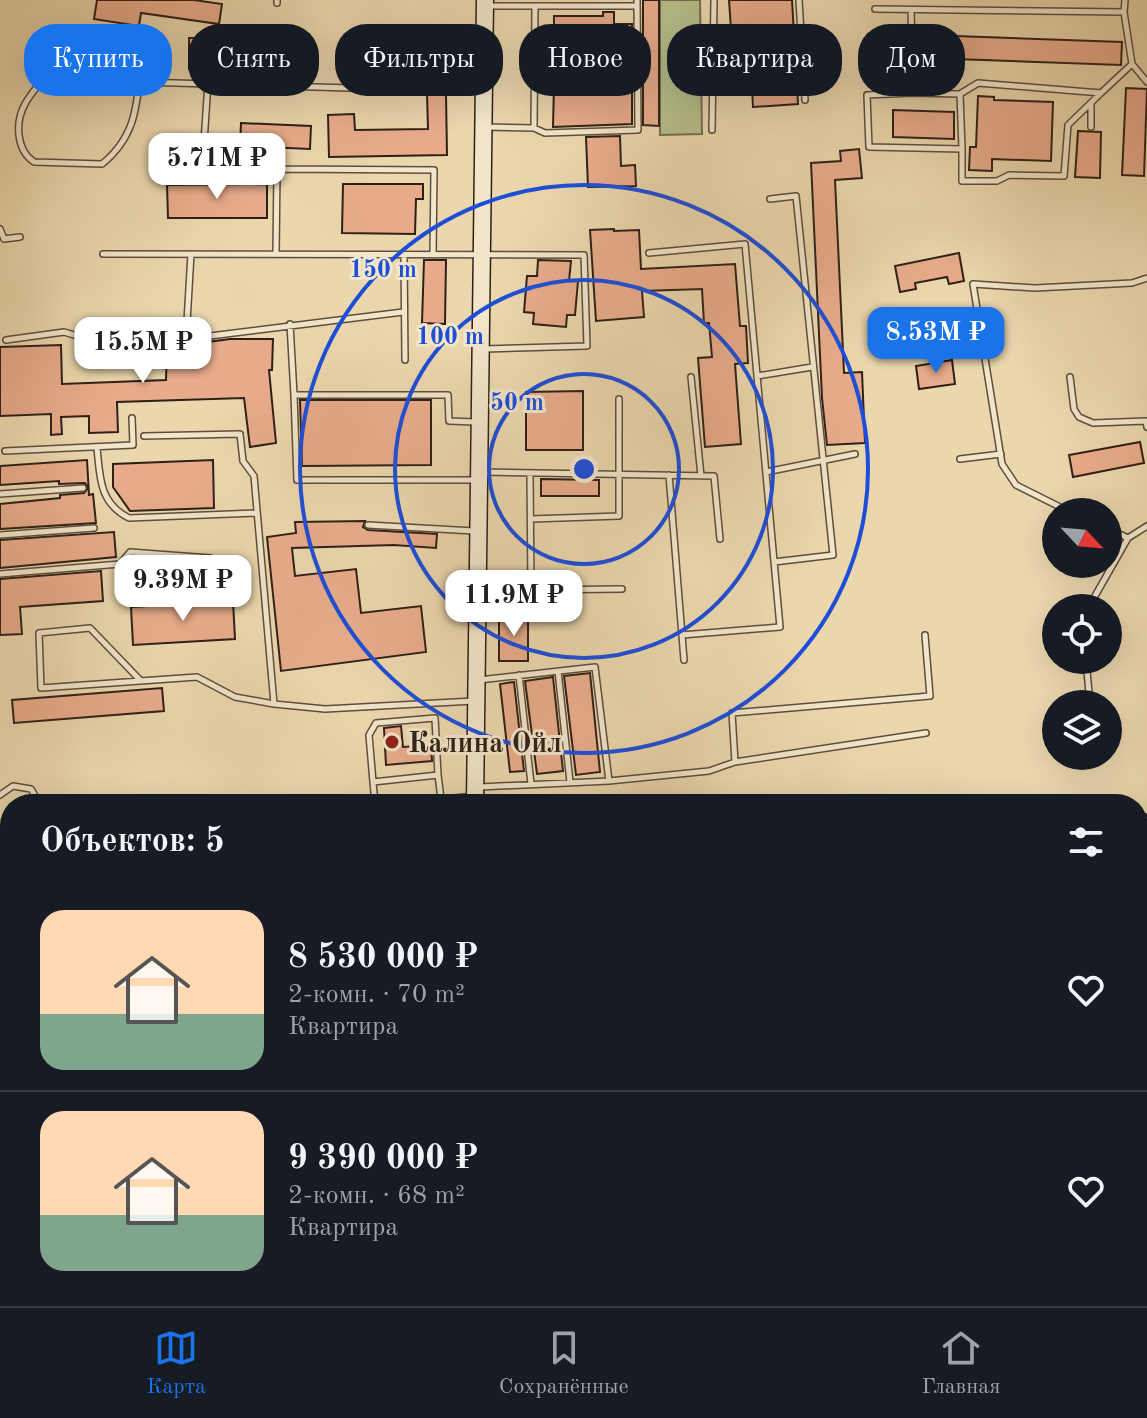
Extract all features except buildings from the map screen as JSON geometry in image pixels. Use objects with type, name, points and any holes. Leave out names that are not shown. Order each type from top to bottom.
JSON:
[{"type":"main road","points":[[485,3],[485,24]]},
{"type":"main road","points":[[475,794],[485,96]]},
{"type":"lane","points":[[712,130],[714,0]]},
{"type":"lane","points":[[799,0],[805,100]]},
{"type":"lane","points":[[1125,0],[1132,64],[1147,82]]},
{"type":"lane","points":[[484,127],[534,128],[545,133],[638,130],[637,3],[535,6],[485,3]]},
{"type":"lane","points":[[534,128],[535,6]]},
{"type":"lane","points":[[875,9],[1124,12]]},
{"type":"lane","points":[[911,10],[911,24]]},
{"type":"lane","points":[[70,49],[142,55],[139,82],[132,126],[127,137],[102,164],[34,162],[25,155],[19,138],[24,106],[70,49]]},
{"type":"lane","points":[[960,96],[962,181],[997,181],[1009,175],[1064,176],[1068,125],[1132,64]]},
{"type":"lane","points":[[965,91],[978,83],[1101,93]]},
{"type":"lane","points":[[204,142],[207,96]]},
{"type":"lane","points":[[867,96],[869,147],[962,149]]},
{"type":"lane","points":[[1091,103],[1091,127]]},
{"type":"lane","points":[[221,166],[434,170],[433,255]]},
{"type":"lane","points":[[276,254],[277,169]]},
{"type":"lane","points":[[770,199],[796,196],[833,555],[774,562]]},
{"type":"lane","points":[[0,229],[4,239],[20,237]]},
{"type":"lane","points":[[649,253],[745,244],[780,627],[682,635]]},
{"type":"lane","points":[[103,254],[584,255],[587,346],[481,349]]},
{"type":"lane","points":[[186,339],[191,254]]},
{"type":"lane","points":[[404,255],[405,360]]},
{"type":"lane","points":[[1042,498],[1016,485],[1008,477],[1001,454],[973,284],[1035,288],[1132,283],[1147,278]]},
{"type":"lane","points":[[6,340],[64,332],[101,343],[186,339],[403,312]]},
{"type":"lane","points":[[290,324],[297,480],[530,473],[714,476],[720,539]]},
{"type":"lane","points":[[757,376],[812,367]]},
{"type":"lane","points":[[691,377],[701,476]]},
{"type":"lane","points":[[1070,377],[1074,409],[1079,417],[1093,423],[1146,421],[1147,427]]},
{"type":"lane","points":[[294,395],[448,395],[449,421],[480,422]]},
{"type":"lane","points":[[531,519],[619,516],[619,399]]},
{"type":"lane","points":[[5,451],[133,445],[132,418]]},
{"type":"lane","points":[[144,436],[240,434],[243,461],[254,476],[274,704]]},
{"type":"lane","points":[[97,448],[103,492],[115,510],[129,518],[257,513]]},
{"type":"lane","points":[[766,472],[855,454]]},
{"type":"lane","points":[[960,459],[1001,454]]},
{"type":"lane","points":[[530,473],[531,590],[622,589]]},
{"type":"lane","points":[[669,475],[684,660]]},
{"type":"lane","points":[[0,494],[83,488]]},
{"type":"lane","points":[[368,525],[479,531]]},
{"type":"lane","points":[[1096,594],[1128,538],[1147,526]]},
{"type":"lane","points":[[0,535],[94,528]]},
{"type":"lane","points":[[1122,535],[1128,538]]},
{"type":"lane","points":[[0,574],[120,564],[130,552],[210,558]]},
{"type":"lane","points":[[140,680],[90,628],[39,633],[41,688],[197,677],[235,697],[325,709],[476,700]]},
{"type":"lane","points":[[735,762],[732,713],[930,696],[925,635]]},
{"type":"lane","points":[[477,680],[595,667],[609,781]]},
{"type":"lane","points":[[558,671],[570,782]]},
{"type":"lane","points":[[519,675],[531,784]]},
{"type":"lane","points":[[374,794],[369,735],[376,723],[435,718],[440,794]]},
{"type":"lane","points":[[484,794],[531,784],[609,781],[709,771],[735,762],[926,733]]},
{"type":"lane","points":[[373,782],[438,775]]},
{"type":"lane","points":[[1,794],[13,786],[31,789],[34,794]]},
{"type":"green space","points":[[660,0],[700,0],[700,24],[667,24],[667,96],[701,96],[702,134],[660,135]]},
{"type":"place","name":"Калина Ойл","points":[[392,742]]}]
